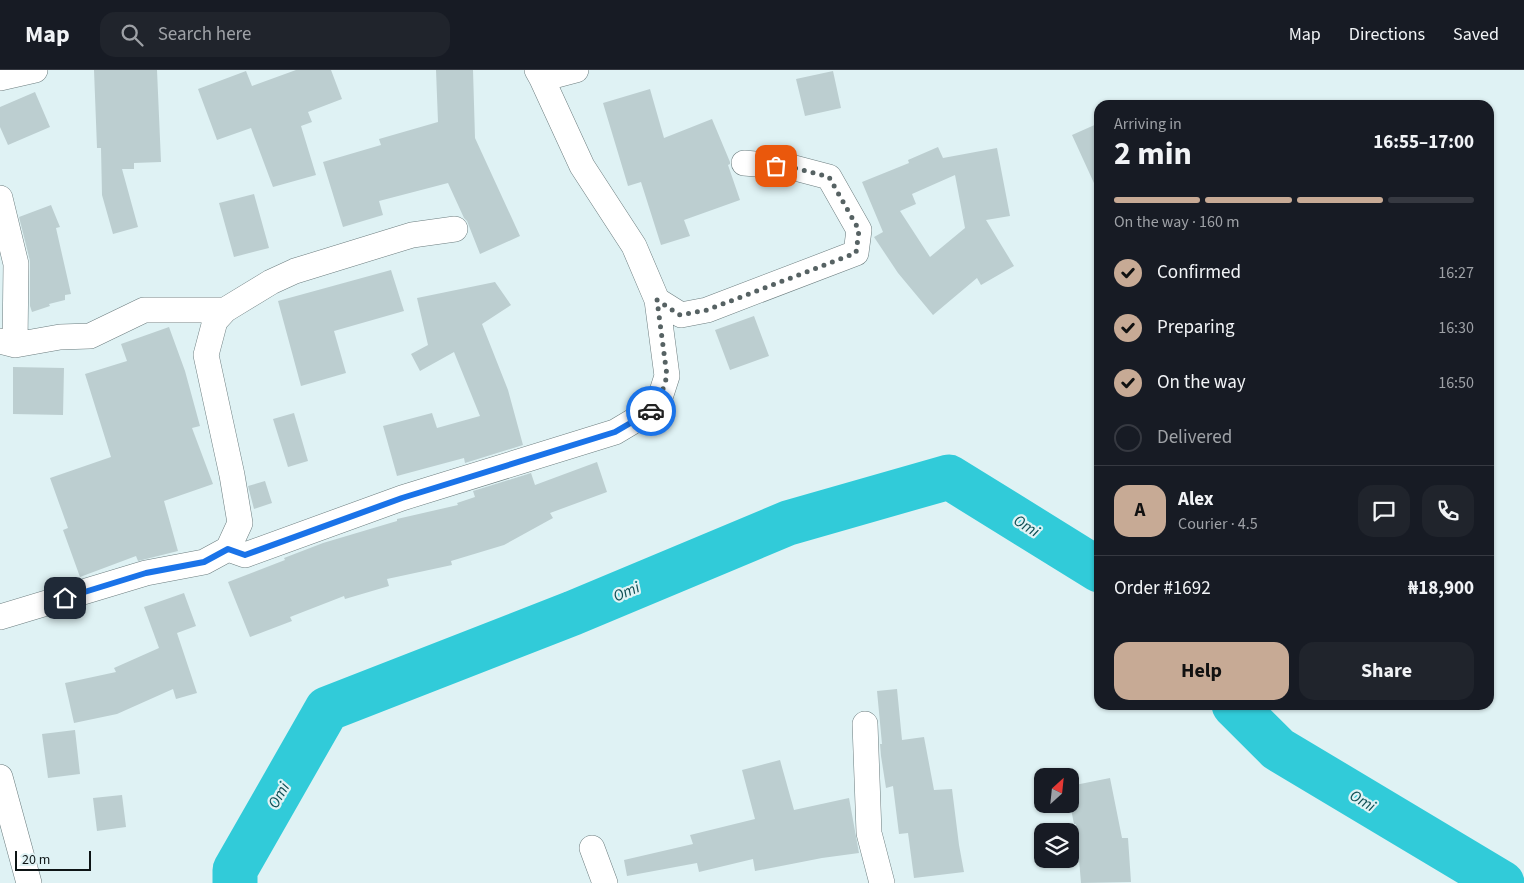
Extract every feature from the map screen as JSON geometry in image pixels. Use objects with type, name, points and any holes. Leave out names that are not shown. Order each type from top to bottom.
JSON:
[{"type":"street","points":[[0,78],[35,70]]},
{"type":"street","points":[[0,617],[146,573],[204,562],[615,432],[657,408],[667,376],[657,300],[634,246],[582,166],[540,75],[576,70]]},
{"type":"street","points":[[657,300],[680,315],[707,310],[856,253],[859,230],[829,177],[791,167],[744,163]]},
{"type":"street","points":[[0,198],[16,264],[8,343],[60,337],[90,336],[144,310],[225,310]]},
{"type":"street","points":[[236,552],[240,522],[232,475],[206,355],[215,321],[225,310],[272,282],[295,271],[412,235],[455,229]]},
{"type":"street","points":[[865,724],[869,832],[882,883]]},
{"type":"street","points":[[0,777],[29,883]]},
{"type":"street","points":[[592,848],[605,883]]},
{"type":"building","points":[[94,70],[157,70],[161,162],[134,163],[134,169],[122,169],[138,227],[113,234],[102,195],[101,148],[97,148]]},
{"type":"building","points":[[296,70],[331,70],[342,99],[308,112],[312,122],[301,126],[316,175],[273,187],[251,128],[217,140],[198,89],[246,71],[252,86]]},
{"type":"building","points":[[436,70],[473,70],[475,138],[520,236],[480,254],[467,221],[448,183],[379,201],[383,215],[343,227],[323,162],[381,145],[379,139],[438,122]]},
{"type":"building","points":[[833,71],[841,108],[805,116],[796,79]]},
{"type":"building","points":[[650,89],[664,138],[712,119],[730,162],[728,165],[740,200],[684,220],[690,236],[661,245],[641,182],[628,186],[603,103]]},
{"type":"building","points":[[35,92],[50,127],[8,145],[0,127],[0,107]]},
{"type":"building","points":[[1094,125],[1094,183],[1072,135]]},
{"type":"building","points":[[938,147],[943,158],[997,148],[1010,216],[986,220],[1014,266],[981,285],[977,278],[933,315],[898,273],[874,237],[883,232],[862,182],[909,163],[908,160]],"holes":[[[955,175],[965,228],[930,257],[900,211],[916,204],[912,194]]]},
{"type":"building","points":[[254,194],[269,248],[234,257],[219,203]]},
{"type":"building","points":[[51,205],[60,227],[56,228],[71,294],[65,295],[65,300],[49,304],[50,306],[32,312],[30,306],[30,261],[19,217]]},
{"type":"building","points":[[391,270],[404,311],[334,331],[346,373],[301,386],[278,301]]},
{"type":"building","points":[[495,282],[511,305],[482,324],[508,390],[523,445],[465,463],[464,458],[397,476],[383,426],[432,413],[437,428],[480,416],[454,352],[420,371],[411,354],[428,345],[417,298]]},
{"type":"building","points":[[754,316],[769,356],[730,370],[715,330]]},
{"type":"building","points":[[169,327],[185,371],[200,426],[192,428],[213,484],[164,501],[178,551],[138,561],[136,556],[80,577],[63,530],[68,528],[50,478],[111,457],[85,374],[127,361],[121,344]]},
{"type":"building","points":[[13,367],[64,368],[63,415],[13,414]]},
{"type":"building","points":[[294,413],[308,461],[288,467],[273,419]]},
{"type":"building","points":[[597,462],[607,492],[550,513],[553,518],[504,545],[451,561],[452,565],[387,579],[389,586],[345,599],[344,596],[290,617],[292,621],[250,637],[228,582],[323,543],[397,521],[397,519],[458,505],[457,503],[475,497],[473,491],[531,473],[535,485]]},
{"type":"building","points":[[265,481],[272,503],[254,509],[248,486]]},
{"type":"building","points":[[184,593],[196,626],[177,633],[197,693],[176,699],[173,689],[117,714],[74,723],[65,683],[116,672],[114,668],[159,648],[144,607]]},
{"type":"building","points":[[897,689],[902,740],[924,737],[934,790],[952,789],[964,872],[914,878],[908,833],[899,834],[893,786],[886,788],[881,756],[880,744],[882,744],[877,691]]},
{"type":"building","points":[[75,730],[80,774],[48,778],[42,734]]},
{"type":"building","points":[[780,760],[794,810],[849,798],[859,853],[755,871],[753,859],[699,872],[697,863],[627,876],[624,860],[693,844],[690,835],[755,819],[742,770]]},
{"type":"building","points":[[1110,778],[1122,838],[1128,838],[1131,882],[1081,883],[1079,823],[1074,823],[1072,813],[1079,813],[1079,784]]},
{"type":"building","points":[[122,795],[126,827],[97,831],[93,798]]},
{"type":"waterway","name":"Omi","points":[[235,883],[235,870],[327,709],[573,613],[788,523],[949,477],[1094,567]]},
{"type":"waterway","name":"Omi","points":[[1239,710],[1278,749],[1502,883]]},
{"type":"way so far","points":[[651,411],[657,408],[667,376],[657,300],[680,315],[707,310],[856,253],[859,230],[829,177],[791,167],[776,166]]},
{"type":"route","points":[[65,598],[146,573],[204,562],[228,549],[245,555],[402,498],[615,432],[651,411]]}]
